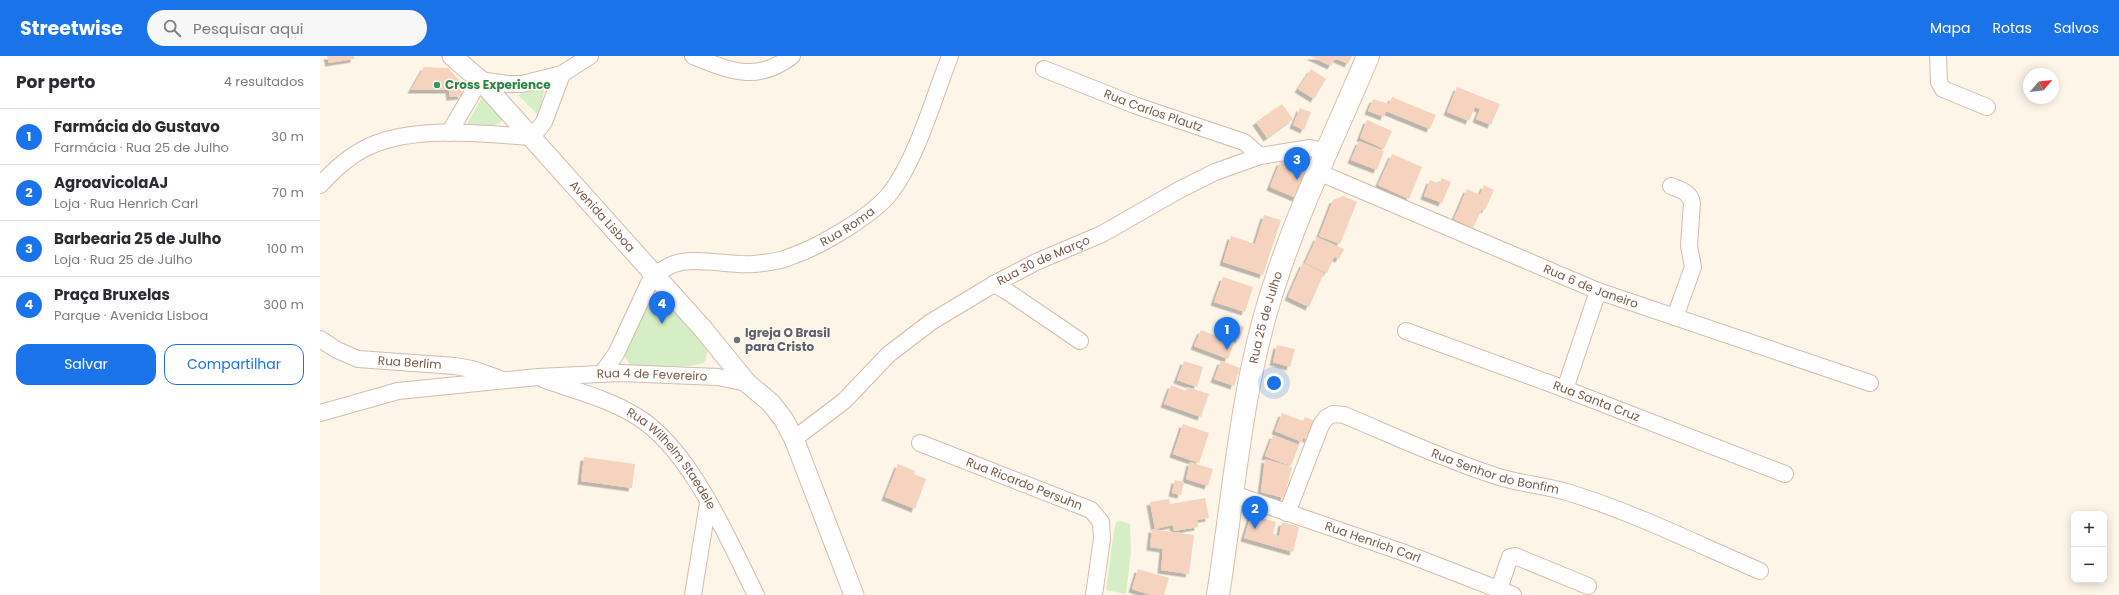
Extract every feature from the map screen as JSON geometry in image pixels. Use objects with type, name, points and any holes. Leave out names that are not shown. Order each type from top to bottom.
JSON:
[{"type":"main road","name":"Rua 25 de Julho","points":[[1218,595],[1231,493],[1254,364],[1273,289],[1292,236],[1326,152],[1368,56]]},
{"type":"street","name":"Avenida Lisboa","points":[[452,56],[480,80],[532,137],[704,330],[747,383]]},
{"type":"street","points":[[449,133],[480,80],[507,84],[522,84],[562,74],[590,56]]},
{"type":"street","points":[[693,56],[732,71],[764,72],[792,56]]},
{"type":"street","name":"Rua Roma","points":[[655,275],[668,266],[681,262],[704,259],[753,264],[792,257],[868,215],[891,193],[909,163],[950,56]]},
{"type":"street","points":[[1938,56],[1939,82],[1943,88],[1987,106]]},
{"type":"street","name":"Rua Carlos Plautz","points":[[1044,69],[1137,106],[1244,142],[1260,156]]},
{"type":"street","points":[[320,185],[348,159],[371,145],[406,136],[449,133],[532,137],[544,122],[562,74]]},
{"type":"street","name":"Rua 30 de Março","points":[[794,439],[844,401],[889,354],[931,322],[994,284],[1036,262],[1102,234],[1178,190],[1215,172],[1260,156],[1310,148],[1326,152]]},
{"type":"street","name":"Rua 6 de Janeiro","points":[[1318,172],[1598,291],[1870,383]]},
{"type":"street","points":[[1671,186],[1686,192],[1691,197],[1692,203],[1689,246],[1694,267],[1675,318]]},
{"type":"street","points":[[602,373],[616,354],[638,303],[655,275]]},
{"type":"street","points":[[994,284],[1080,341]]},
{"type":"street","points":[[1565,389],[1598,291]]},
{"type":"street","name":"Rua Santa Cruz","points":[[1406,331],[1565,389],[1785,474]]},
{"type":"street","name":"Rua Berlim","points":[[320,339],[337,350],[358,359],[455,366],[472,369],[503,380]]},
{"type":"street","name":"Rua 4 de Fevereiro","points":[[320,413],[398,391],[538,377],[602,373],[718,377],[747,383],[771,403],[784,420],[794,439],[854,595]]},
{"type":"street","name":"Rua Wilhelm Staedele","points":[[538,377],[600,397],[637,416],[659,434],[682,460],[708,503],[756,595]]},
{"type":"street","name":"Rua Senhor do Bonfim","points":[[1288,513],[1321,425],[1326,418],[1333,414],[1344,415],[1492,475],[1520,483],[1546,486],[1570,493],[1644,521],[1760,571]]},
{"type":"street","name":"Rua Ricardo Persuhn","points":[[920,443],[1091,510],[1100,522],[1102,539],[1094,595]]},
{"type":"street","name":"Rua Henrich Carl","points":[[1231,493],[1402,552],[1506,592]]},
{"type":"street","points":[[693,595],[708,503]]},
{"type":"street","points":[[1506,592],[1507,563],[1510,557],[1515,556],[1588,586]]},
{"type":"green space","points":[[545,86],[539,116],[518,95]]},
{"type":"green space","points":[[482,97],[500,114],[502,122],[490,127],[467,124]]},
{"type":"green space","points":[[653,298],[663,298],[705,342],[708,350],[704,363],[691,366],[634,368],[630,365],[624,355],[644,303]]},
{"type":"green space","points":[[1121,521],[1130,524],[1131,552],[1126,594],[1106,590],[1114,530],[1116,522]]},
{"type":"building","points":[[327,56],[354,56],[354,59],[329,63]]},
{"type":"building","points":[[1310,56],[1352,56],[1348,64],[1335,58],[1331,66]]},
{"type":"building","name":"Cross Experience","points":[[424,67],[448,68],[460,81],[462,96],[450,97],[449,90],[411,90]]},
{"type":"building","points":[[1311,69],[1326,79],[1314,99],[1298,89]]},
{"type":"building","points":[[1457,87],[1500,104],[1491,125],[1476,119],[1480,109],[1475,107],[1469,121],[1447,112]]},
{"type":"building","points":[[1392,97],[1436,115],[1430,129],[1386,111],[1384,117],[1368,111],[1373,99],[1389,104]]},
{"type":"building","points":[[1282,104],[1293,119],[1267,138],[1256,122]]},
{"type":"building","points":[[1300,108],[1311,112],[1304,130],[1293,125]]},
{"type":"building","points":[[1367,120],[1392,131],[1384,149],[1360,138]]},
{"type":"building","points":[[1359,141],[1384,151],[1377,170],[1351,160]]},
{"type":"building","points":[[1392,154],[1422,167],[1409,199],[1378,185]]},
{"type":"building","points":[[1297,158],[1310,164],[1296,198],[1270,187],[1280,162]]},
{"type":"building","points":[[1442,178],[1451,182],[1442,203],[1424,196],[1430,180],[1439,184]]},
{"type":"building","points":[[1484,185],[1494,190],[1485,210],[1482,209],[1473,228],[1454,219],[1467,189],[1480,195]]},
{"type":"building","points":[[1343,196],[1357,202],[1340,244],[1319,236],[1333,200]]},
{"type":"building","points":[[1264,215],[1281,220],[1263,275],[1223,262],[1231,236],[1255,244]]},
{"type":"building","points":[[1317,237],[1344,249],[1339,259],[1334,257],[1327,273],[1305,263]]},
{"type":"building","points":[[1303,263],[1324,273],[1309,307],[1288,297]]},
{"type":"building","points":[[1223,277],[1253,287],[1245,312],[1214,302]]},
{"type":"building","points":[[1225,320],[1244,327],[1239,340],[1219,333]]},
{"type":"building","points":[[1201,330],[1234,343],[1228,359],[1194,346]]},
{"type":"building","points":[[1277,345],[1295,349],[1290,367],[1273,362]]},
{"type":"building","points":[[1184,361],[1203,367],[1197,387],[1177,380]]},
{"type":"building","points":[[1221,361],[1240,368],[1234,386],[1214,379]]},
{"type":"building","points":[[1171,385],[1186,391],[1187,387],[1209,394],[1201,417],[1164,404]]},
{"type":"building","points":[[1282,413],[1303,421],[1305,417],[1315,421],[1308,439],[1303,438],[1302,442],[1275,431]]},
{"type":"building","points":[[1183,424],[1209,433],[1199,463],[1173,454]]},
{"type":"building","points":[[1273,435],[1299,445],[1291,466],[1265,456]]},
{"type":"building","points":[[584,457],[635,464],[632,488],[581,481]]},
{"type":"building","points":[[1265,459],[1292,467],[1284,498],[1261,492]]},
{"type":"building","points":[[1190,462],[1213,469],[1208,486],[1186,479]]},
{"type":"building","points":[[898,464],[915,471],[914,474],[926,479],[915,509],[885,497]]},
{"type":"building","points":[[1175,480],[1184,482],[1181,495],[1172,493]]},
{"type":"building","points":[[1205,498],[1209,518],[1197,520],[1198,527],[1174,531],[1173,525],[1155,529],[1150,502],[1169,499],[1170,504]]},
{"type":"building","points":[[1251,515],[1276,522],[1273,534],[1279,536],[1282,522],[1299,527],[1293,552],[1244,538]]},
{"type":"building","points":[[1152,529],[1194,535],[1189,574],[1161,570],[1163,549],[1150,547]]},
{"type":"building","points":[[1138,569],[1169,578],[1164,595],[1151,595],[1132,589]]},
{"type":"place","name":"Cross Experience","points":[[437,85]]},
{"type":"place","name":"Barbearia 25 de Julho","points":[[1297,180]]},
{"type":"place","name":"Praça Bruxelas","points":[[662,324]]},
{"type":"place","name":"Igreja O Brasil para Cristo","points":[[737,340]]},
{"type":"place","name":"Farmácia do Gustavo","points":[[1227,350]]},
{"type":"place","name":"AgroavicolaAJ","points":[[1255,529]]}]
